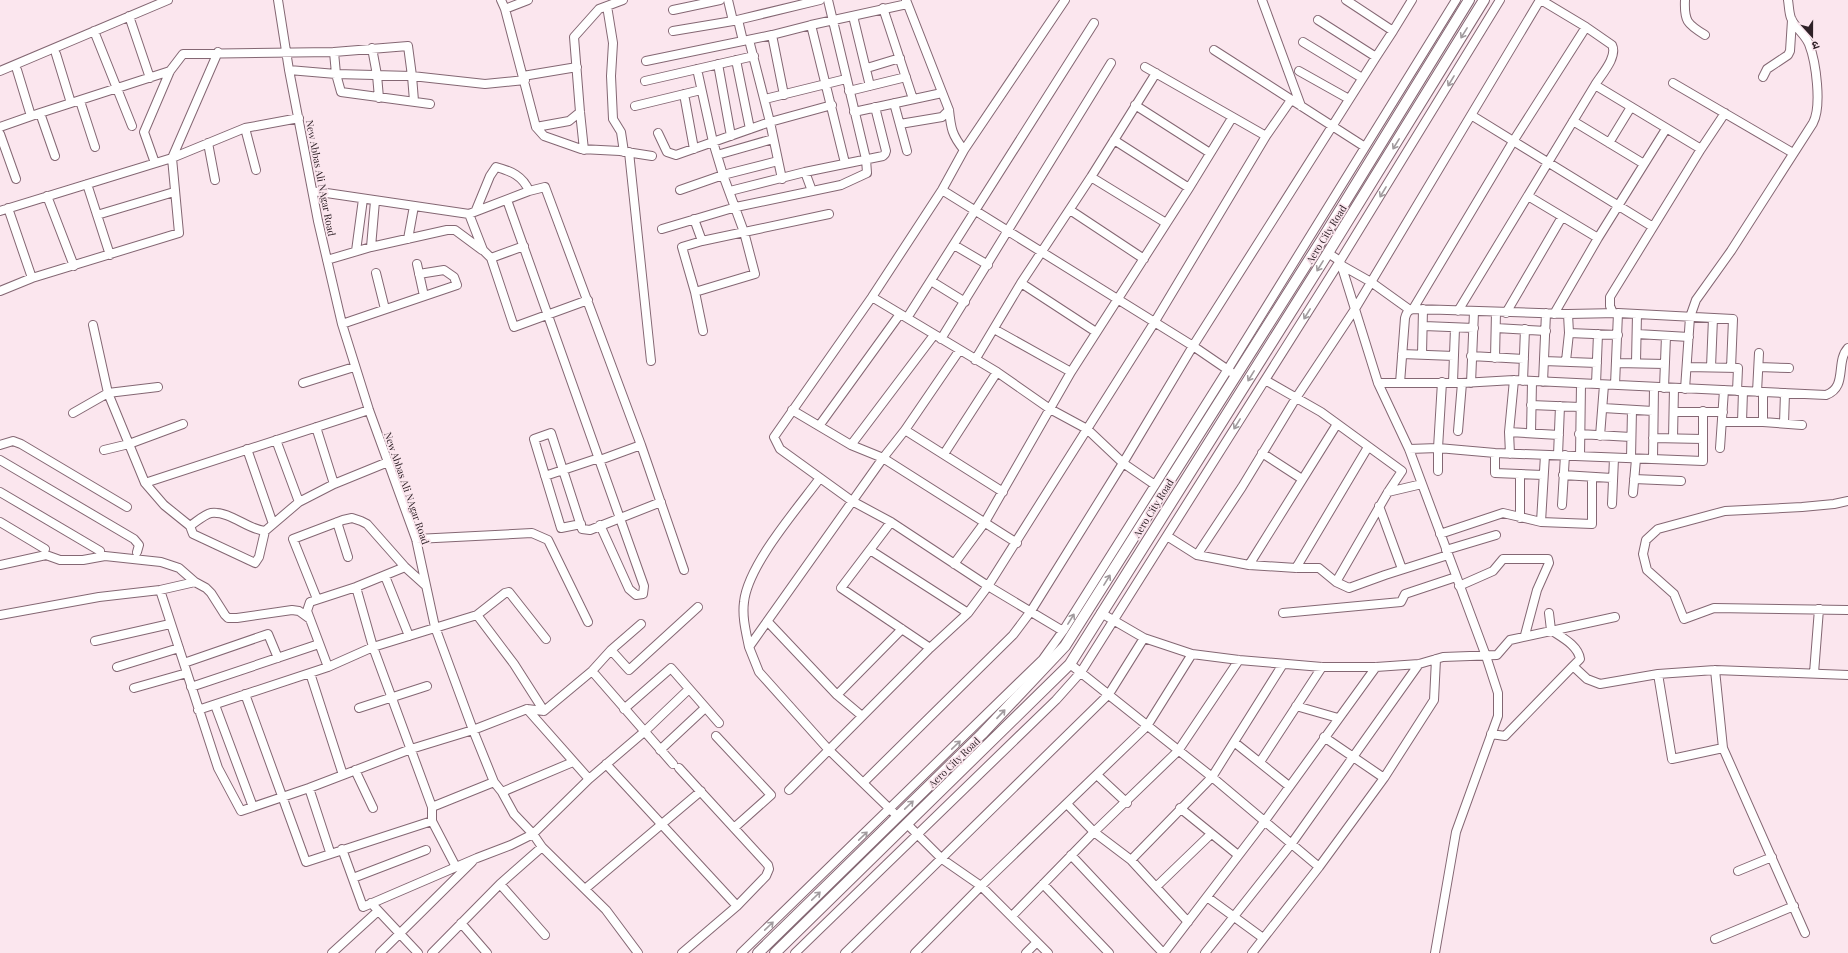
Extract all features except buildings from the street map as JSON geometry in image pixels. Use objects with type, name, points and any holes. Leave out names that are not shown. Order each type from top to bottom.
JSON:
[{"type":"street","points":[[0,71],[168,0]]},
{"type":"street","name":"New Abbas Ali NAgar Road","points":[[278,0],[289,70],[327,260],[342,324],[369,410],[416,540],[435,627],[473,730],[494,782],[502,792],[514,814],[533,834],[542,847],[606,910],[638,953]]},
{"type":"street","points":[[501,0],[505,8],[536,127],[544,136],[584,150],[626,152],[652,156]]},
{"type":"street","points":[[505,8],[528,0]]},
{"type":"street","points":[[584,150],[574,36],[599,9],[623,0]]},
{"type":"street","points":[[673,10],[705,1],[720,0]]},
{"type":"street","points":[[728,0],[735,21],[754,56],[782,178]]},
{"type":"street","points":[[673,31],[735,21],[820,0]]},
{"type":"street","points":[[662,229],[736,207],[841,185],[867,173],[866,159],[828,0]]},
{"type":"street","points":[[1063,631],[988,586],[891,522],[852,501],[780,449],[774,440],[774,434],[872,297],[942,190],[964,150],[1065,0]]},
{"type":"street","points":[[1262,0],[1301,106]]},
{"type":"street","points":[[1346,0],[1394,31]]},
{"type":"street","points":[[863,783],[1013,634],[1031,611],[1123,463],[1193,346],[1362,78],[1394,31],[1412,0]]},
{"type":"street","points":[[740,953],[894,813],[1043,659],[1063,631],[1228,369],[1456,0]]},
{"type":"street","name":"Aero City Road","points":[[758,953],[894,813],[982,734],[1065,646],[1236,376],[1469,0]]},
{"type":"street","name":"Aero City Road","points":[[775,953],[1070,664],[1328,253],[1484,0]]},
{"type":"street","points":[[795,953],[1056,700],[1081,672],[1265,380],[1341,263],[1500,0]]},
{"type":"street","points":[[1197,555],[1296,398],[1355,309],[1541,0],[1609,42],[1614,49],[1612,56],[1595,85],[1458,311]]},
{"type":"street","points":[[1685,0],[1684,14],[1687,22],[1705,35]]},
{"type":"street","points":[[1763,77],[1767,69],[1788,55],[1790,51],[1792,20],[1788,0]]},
{"type":"street","points":[[646,60],[772,35],[906,2],[949,110],[951,128],[954,137],[964,150]]},
{"type":"street","points":[[607,6],[613,43],[611,76],[613,119],[621,132],[626,152],[651,361]]},
{"type":"street","points":[[883,8],[913,100]]},
{"type":"street","points":[[128,16],[150,78]]},
{"type":"street","points":[[853,16],[870,86]]},
{"type":"street","points":[[1318,20],[1376,57]]},
{"type":"street","points":[[1685,389],[1688,367],[1690,317],[1696,300],[1733,247],[1813,123],[1818,110],[1814,67],[1809,44],[1804,34],[1792,20]]},
{"type":"street","points":[[819,426],[931,281],[1094,23]]},
{"type":"street","points":[[811,25],[832,105],[845,163]]},
{"type":"street","points":[[1400,383],[1405,318],[1514,140],[1586,27]]},
{"type":"street","points":[[94,31],[132,126]]},
{"type":"street","points":[[772,35],[784,95]]},
{"type":"street","points":[[1303,42],[1362,78]]},
{"type":"street","points":[[156,163],[144,132],[170,71],[183,54],[218,52],[334,52],[408,46],[414,101]]},
{"type":"street","points":[[372,48],[377,75],[379,98]]},
{"type":"street","points":[[1214,50],[1365,148]]},
{"type":"street","points":[[0,291],[32,278],[179,233],[172,158],[218,52]]},
{"type":"street","points":[[334,52],[336,74],[341,92],[430,104]]},
{"type":"street","points":[[56,54],[71,103]]},
{"type":"street","points":[[645,81],[754,56]]},
{"type":"street","points":[[866,68],[900,58]]},
{"type":"street","points":[[736,60],[750,129]]},
{"type":"street","points":[[941,339],[988,265],[1111,63]]},
{"type":"street","points":[[718,64],[731,136]]},
{"type":"street","points":[[289,70],[336,74],[412,76],[485,84],[577,67]]},
{"type":"street","points":[[1145,67],[1232,118],[1266,136]]},
{"type":"street","points":[[695,292],[755,274],[744,232],[723,175],[713,142],[697,69]]},
{"type":"street","points":[[17,70],[31,116]]},
{"type":"street","points":[[0,127],[170,71]]},
{"type":"street","points":[[1299,71],[1349,99]]},
{"type":"street","points":[[975,360],[1021,283],[1070,210],[1156,73]]},
{"type":"street","points":[[849,91],[906,77]]},
{"type":"street","points":[[765,99],[846,79]]},
{"type":"street","points":[[1673,83],[1793,153]]},
{"type":"street","points":[[1595,85],[1701,149]]},
{"type":"street","points":[[635,106],[701,90]]},
{"type":"street","points":[[854,112],[942,93]]},
{"type":"street","points":[[684,94],[694,149]]},
{"type":"street","points":[[789,790],[828,749],[930,648],[968,613],[988,586],[1154,323],[1266,136],[1291,100]]},
{"type":"street","points":[[80,101],[95,147]]},
{"type":"street","points":[[894,103],[907,151]]},
{"type":"street","points":[[658,133],[664,148],[671,154],[680,154],[770,122],[832,105]]},
{"type":"street","points":[[1136,105],[1210,153]]},
{"type":"street","points":[[730,191],[885,154],[875,107]]},
{"type":"street","points":[[1609,143],[1631,107]]},
{"type":"street","points":[[900,124],[942,117],[949,110]]},
{"type":"street","points":[[536,127],[569,121],[580,112]]},
{"type":"street","points":[[40,113],[55,156]]},
{"type":"street","points":[[1615,385],[1618,334],[1616,313],[1610,306],[1610,297],[1701,149],[1725,113]]},
{"type":"street","points":[[1471,115],[1514,140],[1653,227]]},
{"type":"street","points":[[32,278],[4,210],[172,158],[246,128],[299,118]]},
{"type":"street","points":[[954,564],[985,522],[1071,372],[1232,118]]},
{"type":"street","points":[[1573,121],[1644,164]]},
{"type":"street","points":[[246,128],[256,170]]},
{"type":"street","points":[[1543,382],[1546,331],[1550,314],[1666,129]]},
{"type":"street","points":[[0,134],[16,178]]},
{"type":"street","points":[[717,155],[773,139]]},
{"type":"street","points":[[1114,140],[1189,188]]},
{"type":"street","points":[[208,143],[215,180]]},
{"type":"street","points":[[680,190],[723,175],[778,161]]},
{"type":"street","points":[[482,250],[473,212],[490,176],[496,167],[520,176],[526,183],[529,191]]},
{"type":"street","points":[[805,172],[812,191]]},
{"type":"street","points":[[1091,177],[1166,223]]},
{"type":"street","points":[[87,184],[110,255]]},
{"type":"street","points":[[313,191],[375,201],[473,212],[529,191],[546,187],[641,445],[684,570]]},
{"type":"street","points":[[942,190],[1007,232],[1042,252],[1193,346],[1236,376]]},
{"type":"street","points":[[97,215],[174,192]]},
{"type":"street","points":[[47,196],[74,266]]},
{"type":"street","points":[[1528,196],[1598,238]]},
{"type":"street","points":[[356,251],[362,199]]},
{"type":"street","points":[[507,200],[549,314],[644,586],[644,591],[641,595],[632,593],[629,589],[600,525]]},
{"type":"street","points":[[371,247],[375,201]]},
{"type":"street","points":[[408,239],[414,206]]},
{"type":"street","points":[[1070,210],[1144,259]]},
{"type":"street","points":[[703,331],[695,292],[682,247],[702,241],[829,214]]},
{"type":"street","points":[[1506,313],[1562,217]]},
{"type":"street","points":[[694,219],[702,241]]},
{"type":"street","points":[[327,260],[371,247],[447,230],[455,230],[491,258],[514,327],[588,300]]},
{"type":"street","points":[[954,245],[988,265]]},
{"type":"street","points":[[491,258],[524,246]]},
{"type":"street","points":[[1328,253],[1411,309],[1550,314],[1616,313],[1733,319],[1731,368]]},
{"type":"street","points":[[1341,263],[1378,383],[1410,448],[1440,534],[1486,656],[1498,693],[1498,716],[1456,832],[1435,953]]},
{"type":"street","points":[[417,264],[424,296]]},
{"type":"street","points":[[342,324],[457,285],[454,277],[444,270],[419,274]]},
{"type":"street","points":[[376,273],[385,310]]},
{"type":"street","points":[[931,281],[965,302]]},
{"type":"street","points":[[1021,283],[1096,332]]},
{"type":"street","points":[[872,297],[959,351],[997,372],[1050,409],[1087,430],[1123,463],[1155,485]]},
{"type":"street","points":[[1422,354],[1424,326],[1423,309]]},
{"type":"street","points":[[1471,383],[1474,312]]},
{"type":"street","points":[[1495,358],[1496,312]]},
{"type":"street","points":[[1566,361],[1569,332],[1568,314]]},
{"type":"street","points":[[1636,362],[1638,334],[1637,314]]},
{"type":"street","points":[[1711,367],[1713,318]]},
{"type":"street","points":[[93,325],[108,393],[145,483],[164,505],[190,526],[193,534],[255,563],[259,557],[265,531],[300,502],[334,484],[388,462]]},
{"type":"street","points":[[1424,326],[1474,328]]},
{"type":"street","points":[[994,328],[1071,372]]},
{"type":"street","points":[[1455,328],[1454,356],[1457,383],[1458,431]]},
{"type":"street","points":[[1496,328],[1546,331]]},
{"type":"street","points":[[1523,381],[1525,329]]},
{"type":"street","points":[[1569,332],[1618,334]]},
{"type":"street","points":[[1598,334],[1597,363],[1603,408],[1600,436]]},
{"type":"street","points":[[1638,334],[1689,337]]},
{"type":"street","points":[[851,446],[934,335]]},
{"type":"street","points":[[1664,388],[1666,336]]},
{"type":"street","points":[[1378,383],[1471,383],[1514,380],[1826,395],[1833,392],[1838,384],[1844,352],[1848,348]]},
{"type":"street","points":[[749,647],[852,501],[905,430],[959,351]]},
{"type":"street","points":[[1759,353],[1760,392],[1763,422]]},
{"type":"street","points":[[1402,354],[1454,356]]},
{"type":"street","points":[[1471,356],[1524,359]]},
{"type":"street","points":[[1544,361],[1597,363]]},
{"type":"street","points":[[1617,363],[1636,362],[1665,364]]},
{"type":"street","points":[[303,383],[354,366]]},
{"type":"street","points":[[1759,366],[1789,368]]},
{"type":"street","points":[[1688,367],[1738,368],[1742,422]]},
{"type":"street","points":[[944,454],[997,372]]},
{"type":"street","points":[[1265,380],[1321,412],[1402,471],[1379,506],[1336,582]]},
{"type":"street","points":[[1510,454],[1509,432],[1514,380]]},
{"type":"street","points":[[1438,472],[1442,382]]},
{"type":"street","points":[[1531,433],[1532,382]]},
{"type":"street","points":[[1580,456],[1579,434],[1581,384]]},
{"type":"street","points":[[73,413],[108,393],[158,387]]},
{"type":"street","points":[[1652,459],[1654,387]]},
{"type":"street","points":[[1672,438],[1674,388]]},
{"type":"street","points":[[1720,448],[1724,390]]},
{"type":"street","points":[[1784,393],[1784,423]]},
{"type":"street","points":[[1531,405],[1580,406]]},
{"type":"street","points":[[1560,406],[1558,435],[1562,455],[1562,505]]},
{"type":"street","points":[[1603,408],[1653,411]]},
{"type":"street","points":[[145,483],[369,410]]},
{"type":"street","points":[[792,410],[851,446],[883,458],[1016,543]]},
{"type":"street","points":[[1632,410],[1631,437],[1634,479],[1633,493]]},
{"type":"street","points":[[1410,448],[1438,448],[1510,454],[1703,461],[1703,411]]},
{"type":"street","points":[[1674,412],[1722,412]]},
{"type":"street","points":[[1722,422],[1763,422],[1802,425]]},
{"type":"street","points":[[104,450],[130,444],[183,424]]},
{"type":"street","points":[[1249,565],[1337,424]]},
{"type":"street","points":[[316,427],[334,484]]},
{"type":"street","points":[[905,430],[1003,492]]},
{"type":"street","points":[[1509,432],[1558,435]]},
{"type":"street","points":[[580,524],[561,528],[534,439],[551,433],[582,529],[587,530],[660,502]]},
{"type":"street","points":[[1579,434],[1631,437]]},
{"type":"street","points":[[1652,438],[1703,439]]},
{"type":"street","points":[[276,440],[300,502]]},
{"type":"street","points":[[0,445],[12,441],[21,444],[127,507]]},
{"type":"street","points":[[545,476],[593,460],[600,460],[641,445]]},
{"type":"street","points":[[1296,568],[1368,447]]},
{"type":"street","points":[[246,449],[273,524]]},
{"type":"street","points":[[1262,453],[1302,479]]},
{"type":"street","points":[[1495,453],[1495,473],[1543,475]]},
{"type":"street","points":[[1541,522],[1545,455]]},
{"type":"street","points":[[1612,504],[1614,458]]},
{"type":"street","points":[[0,460],[134,539],[139,545],[137,552]]},
{"type":"street","points":[[1520,474],[1520,518]]},
{"type":"street","points":[[1563,475],[1612,478]]},
{"type":"street","points":[[1440,534],[1503,514],[1541,522],[1592,524],[1592,477]]},
{"type":"street","points":[[820,478],[760,560],[748,582],[744,602],[744,623],[749,647],[758,672],[828,749],[894,813]]},
{"type":"street","points":[[1634,479],[1682,481]]},
{"type":"street","points":[[1388,492],[1422,484]]},
{"type":"street","points":[[1164,491],[1174,499]]},
{"type":"street","points":[[0,492],[100,551]]},
{"type":"street","points":[[1848,501],[1834,504],[1754,511],[1725,511],[1658,529],[1646,540],[1643,554],[1647,570],[1674,594],[1684,619],[1714,608],[1848,610]]},
{"type":"street","points":[[1379,506],[1402,569]]},
{"type":"street","points":[[190,526],[210,513],[224,514],[258,530],[265,531]]},
{"type":"street","points":[[317,599],[293,539],[337,522],[352,518],[367,524],[405,567],[425,585]]},
{"type":"street","points":[[0,522],[45,549]]},
{"type":"street","points":[[337,522],[348,557]]},
{"type":"street","points":[[891,522],[841,588],[930,648]]},
{"type":"street","points":[[416,540],[532,533],[548,540],[588,622]]},
{"type":"street","points":[[1167,536],[1197,555],[1249,565],[1319,568],[1336,582],[1349,588],[1496,535]]},
{"type":"street","points":[[870,550],[968,613]]},
{"type":"street","points":[[0,566],[46,555],[60,560],[83,560],[104,556],[161,562],[179,568],[211,593],[222,613],[228,618],[292,610],[299,611],[310,619]]},
{"type":"street","points":[[1459,586],[1493,571],[1503,559],[1548,559],[1549,562],[1537,590],[1525,635]]},
{"type":"street","points":[[328,667],[310,619],[307,607],[310,602],[356,587],[405,567]]},
{"type":"street","points":[[385,576],[410,636]]},
{"type":"street","points":[[1283,613],[1401,602],[1406,594],[1456,577]]},
{"type":"street","points":[[0,615],[99,597],[160,590],[195,582]]},
{"type":"street","points":[[356,587],[373,647],[432,807],[432,821],[456,867]]},
{"type":"street","points":[[160,590],[218,768],[241,811],[309,788],[411,749],[473,730],[527,709],[544,712]]},
{"type":"street","points":[[198,710],[310,674],[373,647],[477,614],[505,593],[509,592],[546,638]]},
{"type":"street","points":[[611,650],[629,670],[698,607]]},
{"type":"street","points":[[1814,673],[1819,609]]},
{"type":"street","points":[[1491,734],[1505,736],[1580,659],[1580,655],[1574,646],[1551,630],[1549,613]]},
{"type":"street","points":[[477,614],[514,664],[544,712]]},
{"type":"street","points":[[1101,614],[1144,638],[1192,654],[1239,660],[1322,667],[1376,667],[1419,664],[1443,657],[1497,655],[1510,640],[1525,635],[1615,617]]},
{"type":"street","points":[[768,622],[837,695],[862,716]]},
{"type":"street","points":[[95,641],[170,624]]},
{"type":"street","points":[[544,712],[592,671],[611,650],[641,624]]},
{"type":"street","points":[[837,695],[902,629]]},
{"type":"street","points":[[184,663],[268,634],[278,658]]},
{"type":"street","points":[[846,953],[1109,694],[1144,638]]},
{"type":"street","points":[[191,687],[319,644]]},
{"type":"street","points":[[117,667],[179,648]]},
{"type":"street","points":[[915,953],[981,886],[1147,726],[1192,654]]},
{"type":"street","points":[[1252,953],[1319,867],[1384,778],[1434,700],[1436,659]]},
{"type":"street","points":[[1012,916],[1094,832],[1126,803],[1178,751],[1239,660]]},
{"type":"street","points":[[1070,664],[1212,777],[1319,867]]},
{"type":"street","points":[[1131,860],[1180,808],[1212,777],[1283,664]]},
{"type":"street","points":[[1205,953],[1292,844],[1419,664]]},
{"type":"street","points":[[1572,666],[1591,681],[1600,684],[1658,674],[1715,670],[1848,675]]},
{"type":"street","points":[[1260,762],[1322,667]]},
{"type":"street","points":[[1072,855],[1164,953],[1264,822],[1376,667]]},
{"type":"street","points":[[624,709],[671,668],[688,689],[720,723]]},
{"type":"street","points":[[1715,670],[1723,748],[1805,933]]},
{"type":"street","points":[[592,671],[660,750],[701,791],[768,865],[769,869],[766,876],[737,906],[682,953]]},
{"type":"street","points":[[134,688],[187,673]]},
{"type":"street","points":[[310,674],[343,774]]},
{"type":"street","points":[[1658,674],[1672,759],[1723,748]]},
{"type":"street","points":[[359,708],[427,686]]},
{"type":"street","points":[[342,848],[363,907],[511,845],[533,834],[589,779],[644,732],[688,689]]},
{"type":"street","points":[[245,694],[306,862],[342,848],[432,821]]},
{"type":"street","points":[[215,705],[253,807]]},
{"type":"street","points":[[1296,706],[1338,718]]},
{"type":"street","points":[[660,750],[706,708]]},
{"type":"street","points":[[527,709],[589,779]]},
{"type":"street","points":[[716,736],[771,795],[734,828]]},
{"type":"street","points":[[1324,737],[1384,778]]},
{"type":"street","points":[[1234,742],[1289,786]]},
{"type":"street","points":[[502,792],[573,762]]},
{"type":"street","points":[[606,764],[663,823],[737,906]]},
{"type":"street","points":[[355,770],[373,808]]},
{"type":"street","points":[[1097,775],[1126,803]]},
{"type":"street","points":[[432,807],[494,782]]},
{"type":"street","points":[[309,788],[330,852]]},
{"type":"street","points":[[585,889],[701,791]]},
{"type":"street","points":[[1067,804],[1094,832],[1131,860],[1188,922]]},
{"type":"street","points":[[1180,808],[1238,855]]},
{"type":"street","points":[[906,824],[942,859],[981,886],[1048,953]]},
{"type":"street","points":[[1156,887],[1211,834]]},
{"type":"street","points":[[432,953],[500,884],[542,847]]},
{"type":"street","points":[[352,878],[426,850]]},
{"type":"street","points":[[1738,870],[1772,857]]},
{"type":"street","points":[[380,953],[477,858]]},
{"type":"street","points":[[500,884],[545,935]]},
{"type":"street","points":[[1043,884],[1109,953]]},
{"type":"street","points":[[1207,897],[1263,938]]},
{"type":"street","points":[[371,903],[418,953]]},
{"type":"street","points":[[1715,939],[1794,906]]},
{"type":"street","points":[[332,953],[378,911]]},
{"type":"street","points":[[461,923],[487,953]]},
{"type":"street","points":[[1026,953],[1037,942]]}]
